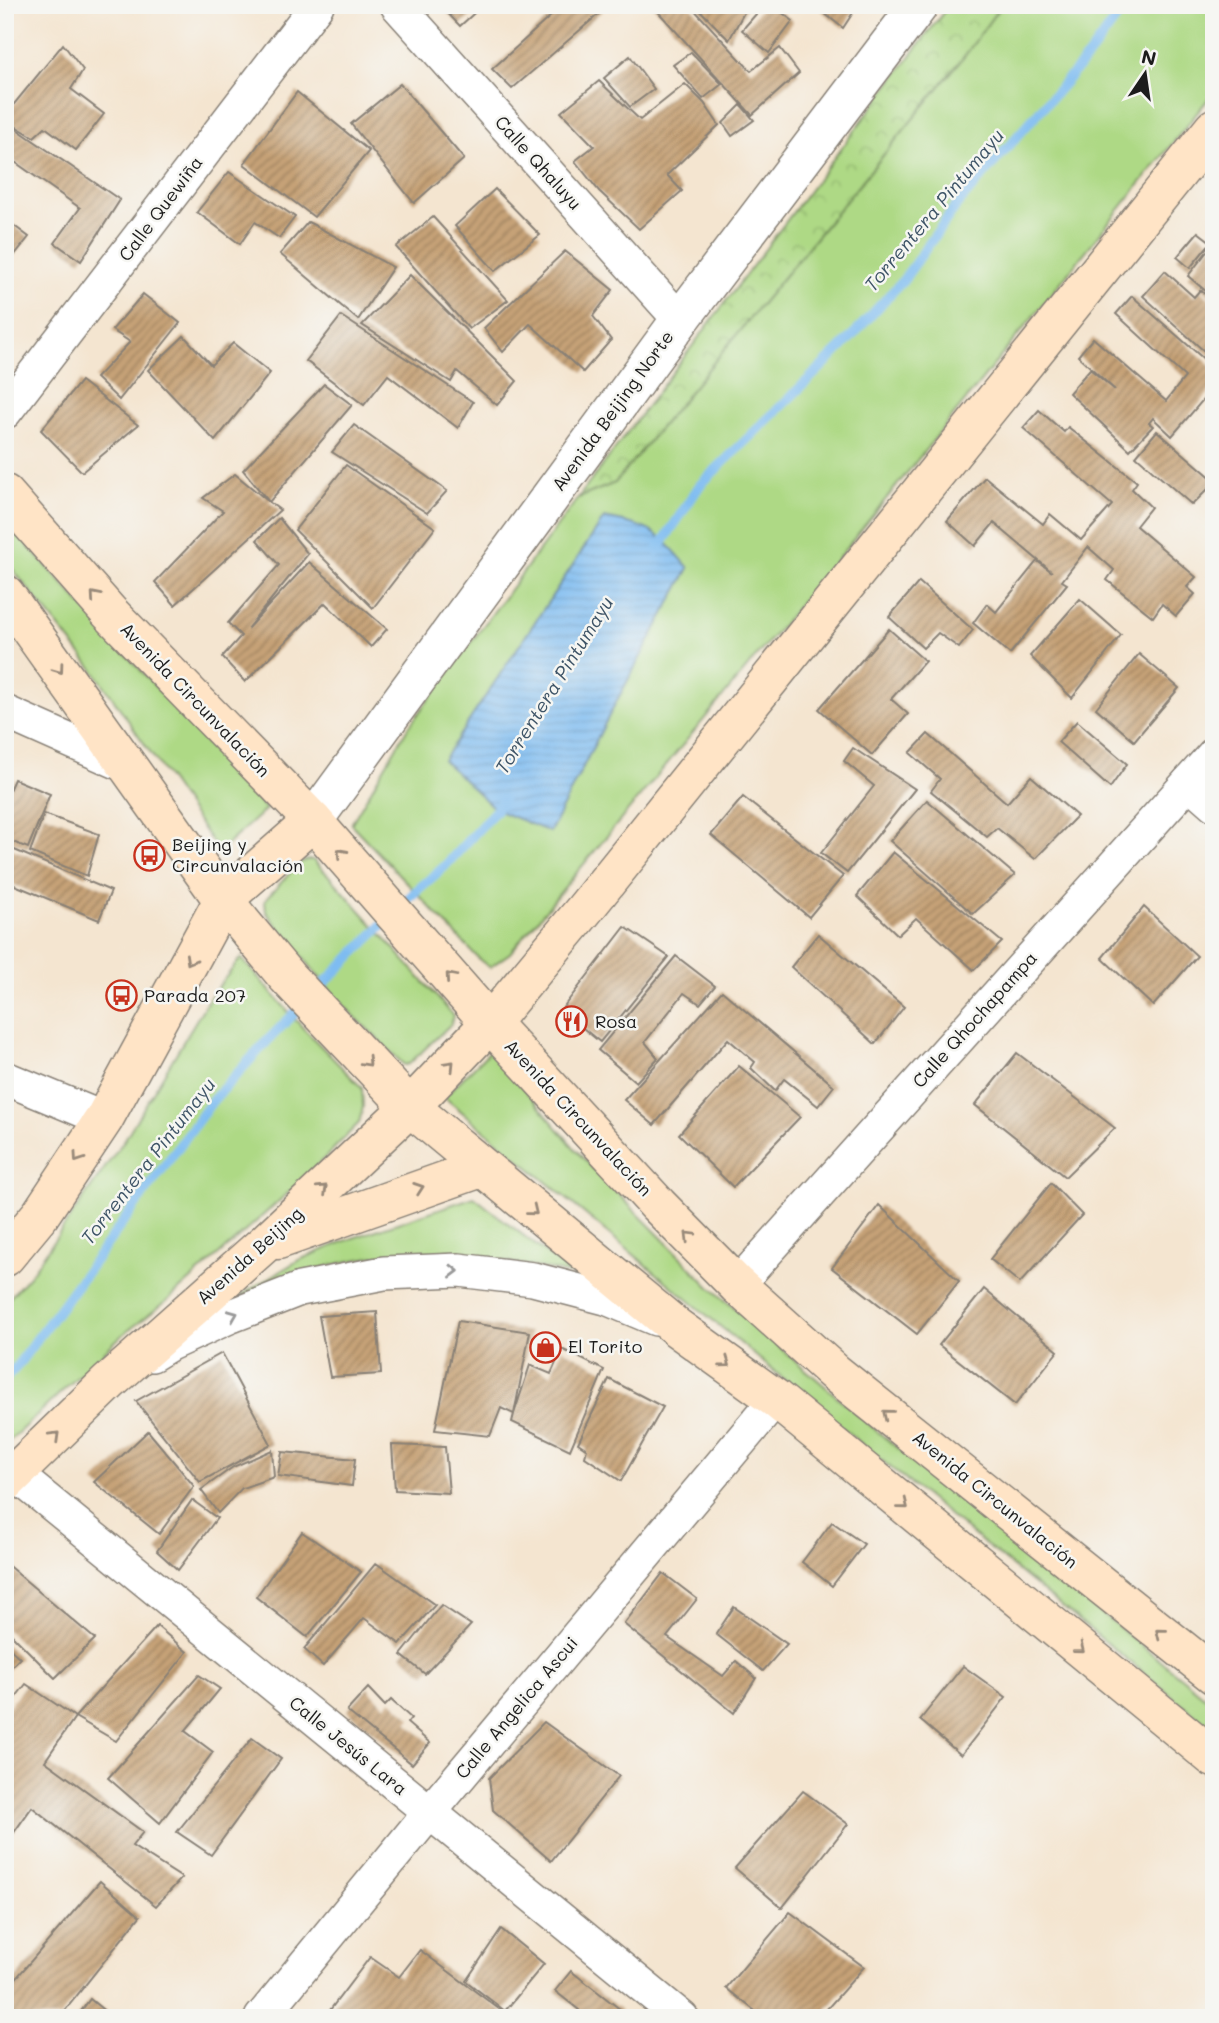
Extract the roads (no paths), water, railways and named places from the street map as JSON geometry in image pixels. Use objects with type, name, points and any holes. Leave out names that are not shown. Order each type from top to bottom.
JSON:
[{"type":"main road","name":"Avenida Beijing","points":[[10,1479],[109,1382],[263,1245],[410,1107],[490,1023],[1214,128]]},
{"type":"main road","name":"Avenida Circunvalación","points":[[5,494],[109,612],[313,821],[490,1023],[658,1205],[737,1285],[834,1371],[1214,1675]]},
{"type":"main road","points":[[5,594],[223,900],[287,977],[410,1107],[676,1327],[776,1399],[1214,1758]]},
{"type":"main road","points":[[5,1257],[40,1215],[104,1119],[223,900],[313,821]]},
{"type":"main road","points":[[263,1245],[481,1168]]},
{"type":"street","name":"Calle Quewiña","points":[[5,412],[317,5]]},
{"type":"street","name":"Calle Qhaluyu","points":[[397,5],[680,320]]},
{"type":"street","name":"Avenida Beijing Norte","points":[[313,821],[680,320],[919,5]]},
{"type":"street","points":[[5,712],[131,768]]},
{"type":"street","name":"Calle Qhochapampa","points":[[737,1285],[1214,754]]},
{"type":"street","points":[[1189,782],[1214,804]]},
{"type":"street","points":[[5,1079],[104,1119]]},
{"type":"street","points":[[109,1382],[170,1344],[229,1317],[300,1289],[384,1273],[459,1270],[533,1279],[606,1298],[676,1327]]},
{"type":"street","name":"Calle Angelica Ascui","points":[[261,2018],[776,1399]]},
{"type":"street","name":"Calle Jesús Lara","points":[[10,1479],[681,2018]]},
{"type":"water","points":[[604,518],[633,524],[653,532],[689,568],[615,704],[550,832],[496,810],[443,760]]},
{"type":"waterway","name":"Torrentera Pintumayu","points":[[657,551],[700,485],[843,346],[904,279],[956,206],[1089,55],[1126,5]]},
{"type":"waterway","name":"Torrentera Pintumayu","points":[[5,1379],[213,1100],[269,1039],[416,891],[444,867],[503,799]]},
{"type":"place","name":"Beijing y Circunvalación","points":[[149,855]]},
{"type":"place","name":"Parada 207","points":[[121,996]]},
{"type":"place","name":"Rosa","points":[[572,1022]]},
{"type":"place","name":"El Torito","points":[[545,1347]]}]
